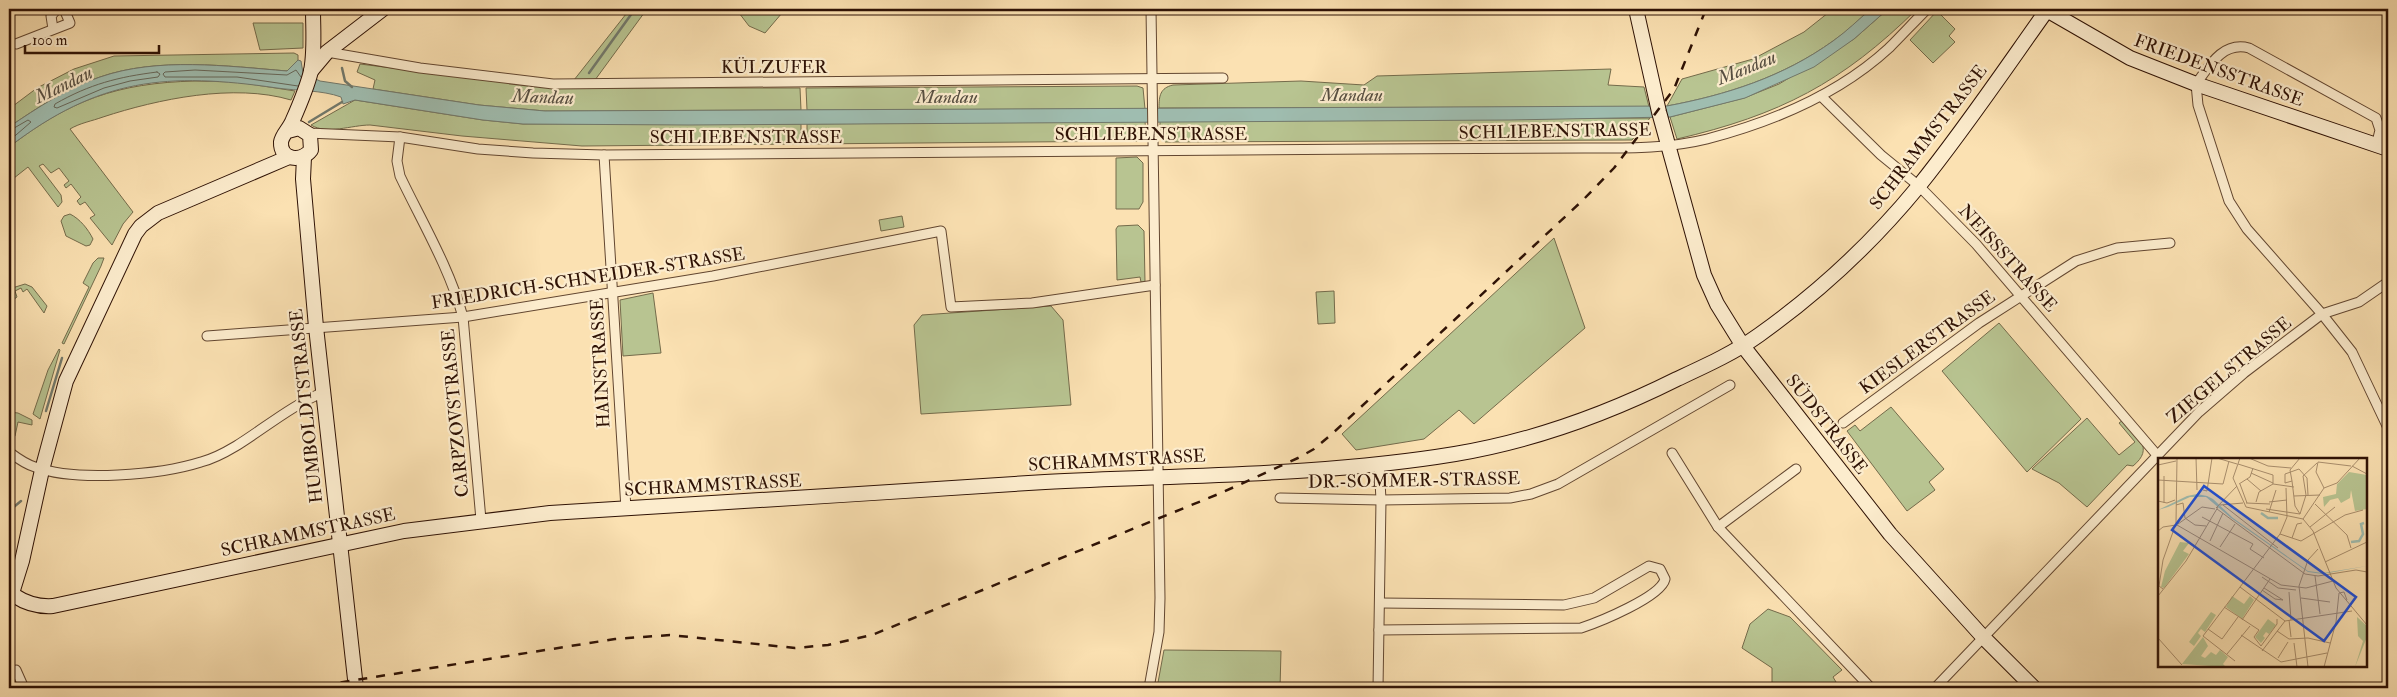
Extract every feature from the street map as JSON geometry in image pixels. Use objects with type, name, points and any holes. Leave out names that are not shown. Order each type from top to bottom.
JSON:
[{"type":"main road","points":[[13,593],[42,470],[71,370],[141,226],[158,213],[296,154],[282,138],[288,131],[316,63],[313,9]]},
{"type":"main road","points":[[316,63],[384,9]]},
{"type":"main road","name":"SÜDSTRASSE","points":[[1636,9],[1652,84],[1711,292],[1743,346],[1890,534],[1983,637],[2034,688]]},
{"type":"main road","name":"FRIEDENSSTRASSE","points":[[2046,10],[2122,54],[2196,84],[2382,147]]},
{"type":"main road","name":"SCHRAMMSTRASSE","points":[[13,593],[45,606],[66,604],[340,544],[481,520],[626,509],[1379,463],[1457,454],[1536,436],[1626,403],[1743,346],[1839,271],[1919,186],[2046,10]]},
{"type":"main road","name":"HUMBOLDTSTRASSE","points":[[296,112],[312,140],[296,154],[303,179],[316,327],[356,688]]},
{"type":"main road","points":[[288,131],[296,128],[306,131]]},
{"type":"street","points":[[53,29],[51,16],[57,9]]},
{"type":"street","points":[[16,44],[70,23],[64,9]]},
{"type":"street","points":[[1149,688],[1157,647],[1160,614],[1151,9]]},
{"type":"street","name":"SCHLIEBENSTRASSE","points":[[306,131],[334,135],[356,133],[400,137],[478,149],[540,154],[604,155],[1549,149],[1703,140],[1752,126],[1787,113],[1821,96],[1887,50],[1927,9]]},
{"type":"street","points":[[2382,147],[2376,118],[2249,48],[2242,46],[2216,56],[2196,84],[2198,105],[2229,201],[2247,229],[2322,314],[2352,352],[2388,428]]},
{"type":"street","name":"KÜLZUFER","points":[[316,63],[420,68],[553,84],[1223,78]]},
{"type":"street","name":"NEISSSTRASSE","points":[[1821,96],[1881,154],[1919,186],[1976,244],[2157,455]]},
{"type":"street","name":"SCHLIEBENSTRASSE","points":[[296,154],[334,135]]},
{"type":"street","name":"CARPZOVSTRASSE","points":[[400,137],[397,161],[400,176],[444,265],[463,316],[481,520]]},
{"type":"street","name":"HAINSTRASSE","points":[[604,155],[626,509]]},
{"type":"street","name":"FRIEDRICH-SCHNEIDER-STRASSE","points":[[207,336],[463,316],[712,276],[941,231],[950,306],[1032,303],[1155,285]]},
{"type":"street","name":"KIESLERSTRASSE","points":[[1843,423],[1931,356],[2019,295],[2076,261],[2117,248],[2170,243]]},
{"type":"street","name":"ZIEGELSTRASSE","points":[[1935,688],[2199,412],[2322,314],[2359,302],[2388,282]]},
{"type":"street","name":"DR.-SOMMER-STRASSE","points":[[1280,498],[1381,500],[1510,498],[1530,494],[1558,484],[1730,385]]},
{"type":"street","points":[[9,452],[23,462],[42,470],[89,476],[129,475],[202,462],[235,446],[309,398],[324,392]]},
{"type":"street","points":[[1672,453],[1718,527],[1870,688]]},
{"type":"street","points":[[1378,688],[1381,500],[1379,463]]},
{"type":"street","points":[[1718,527],[1796,469]]},
{"type":"street","points":[[1379,630],[1581,628],[1603,620],[1658,590],[1665,579],[1660,569],[1649,566],[1594,598],[1564,605],[1380,603]]},
{"type":"street","points":[[16,670],[24,688]]},
{"type":"green space","points":[[630,9],[647,9],[595,80],[574,80]]},
{"type":"green space","points":[[736,9],[782,9],[782,13],[765,33],[749,26]]},
{"type":"green space","points":[[1833,9],[1871,9],[1833,41],[1794,65],[1732,90],[1667,106],[1682,79],[1753,59],[1804,32]]},
{"type":"green space","points":[[1888,9],[1917,9],[1862,57],[1808,93],[1747,119],[1714,130],[1677,139],[1670,117],[1744,98],[1779,84],[1854,39]]},
{"type":"green space","points":[[1937,11],[1955,29],[1949,36],[1955,42],[1933,63],[1910,40]]},
{"type":"green space","points":[[253,23],[303,23],[303,48],[260,50]]},
{"type":"green space","points":[[294,53],[298,55],[298,60],[287,71],[217,65],[169,65],[122,71],[100,77],[76,87],[41,106],[9,127],[9,109],[37,88],[74,69],[114,56]]},
{"type":"green space","points":[[360,64],[553,88],[800,88],[801,110],[545,111],[479,105],[373,89],[375,80],[357,72]]},
{"type":"green space","points":[[1611,69],[1608,85],[1644,87],[1649,107],[1159,108],[1161,93],[1165,88],[1173,85],[1301,81],[1364,85],[1377,76]]},
{"type":"green space","points":[[167,82],[237,82],[295,91],[291,100],[269,95],[245,93],[196,95],[172,99],[125,110],[70,129],[133,212],[123,224],[112,245],[90,218],[95,215],[85,202],[80,205],[77,201],[81,197],[71,184],[66,188],[64,185],[69,181],[59,168],[51,173],[43,164],[39,166],[61,195],[62,202],[58,207],[28,167],[9,182],[9,147],[53,117],[74,106],[118,90]]},
{"type":"green space","points":[[1137,86],[1143,88],[1145,109],[807,110],[806,88]]},
{"type":"green space","points":[[355,100],[483,120],[523,124],[801,124],[801,141],[800,144],[582,146],[462,136],[370,125],[324,129],[311,125]]},
{"type":"green space","points":[[1650,118],[1632,140],[1165,142],[1160,137],[1160,121]]},
{"type":"green space","points":[[1145,121],[1146,137],[1137,141],[808,144],[807,141],[807,124]]},
{"type":"green space","points":[[1137,157],[1143,163],[1143,202],[1139,209],[1116,209],[1116,158]]},
{"type":"green space","points":[[70,214],[80,221],[89,232],[93,239],[90,245],[86,246],[66,236],[61,221],[64,216]]},
{"type":"green space","points":[[902,216],[904,227],[881,231],[879,220]]},
{"type":"green space","points":[[1138,225],[1144,231],[1145,282],[1141,282],[1140,277],[1117,280],[1116,229],[1118,226]]},
{"type":"green space","points":[[1554,238],[1585,328],[1474,424],[1459,410],[1424,439],[1356,450],[1342,434]]},
{"type":"green space","points":[[98,258],[104,258],[64,344],[62,343],[89,287],[83,283],[93,263]]},
{"type":"green space","points":[[25,284],[32,287],[47,306],[44,313],[27,289],[23,292],[21,288],[15,291],[17,297],[9,303],[9,289]]},
{"type":"green space","points":[[1334,291],[1335,323],[1318,324],[1316,292]]},
{"type":"green space","points":[[653,293],[661,353],[623,356],[620,300]]},
{"type":"green space","points":[[1051,306],[1063,320],[1071,405],[921,414],[914,325],[922,315]]},
{"type":"green space","points":[[1999,323],[2081,419],[2027,472],[1942,371]]},
{"type":"green space","points":[[59,349],[40,419],[33,414],[48,370]]},
{"type":"green space","points":[[1891,407],[1944,469],[1929,482],[1935,490],[1907,511],[1847,431],[1855,425],[1860,431]]},
{"type":"green space","points":[[9,412],[18,413],[32,420],[32,425],[18,422],[15,436],[9,443]]},
{"type":"green space","points":[[2087,418],[2119,455],[2135,442],[2119,423],[2123,420],[2142,442],[2143,453],[2133,466],[2127,465],[2087,507],[2059,483],[2032,469]]},
{"type":"green space","points":[[1768,609],[1790,617],[1842,670],[1833,677],[1836,682],[1830,688],[1775,688],[1772,683],[1772,668],[1742,648],[1750,624]]},
{"type":"green space","points":[[1164,650],[1281,651],[1280,688],[1157,688]]},
{"type":"water","points":[[1871,9],[1888,9],[1854,39],[1814,67],[1745,98],[1670,117],[1510,120],[688,125],[523,124],[483,120],[355,100],[343,104],[341,97],[318,92],[238,83],[168,81],[104,94],[73,106],[42,124],[9,147],[9,127],[64,93],[100,77],[145,67],[169,65],[216,65],[287,71],[298,60],[301,61],[303,73],[320,81],[479,105],[545,111],[1667,106],[1732,90],[1794,65],[1833,41]]},
{"type":"waterway","points":[[589,73],[635,9]]},
{"type":"waterway","points":[[342,68],[345,81],[352,87]]},
{"type":"waterway","points":[[309,122],[342,102]]},
{"type":"waterway","points":[[46,411],[62,358]]},
{"type":"waterway","points":[[9,511],[21,501]]},
{"type":"railway","points":[[305,688],[615,639],[670,635],[795,648],[828,645],[872,635],[1221,493],[1298,458],[1314,449],[1333,433],[1582,201],[1614,168],[1674,89],[1706,9]]},
{"type":"water label","name":"Mandau","points":[[1746,67]]},
{"type":"water label","name":"Mandau","points":[[63,84]]},
{"type":"water label","name":"Mandau","points":[[1352,94]]},
{"type":"water label","name":"Mandau","points":[[543,96]]},
{"type":"water label","name":"Mandau","points":[[947,96]]}]
